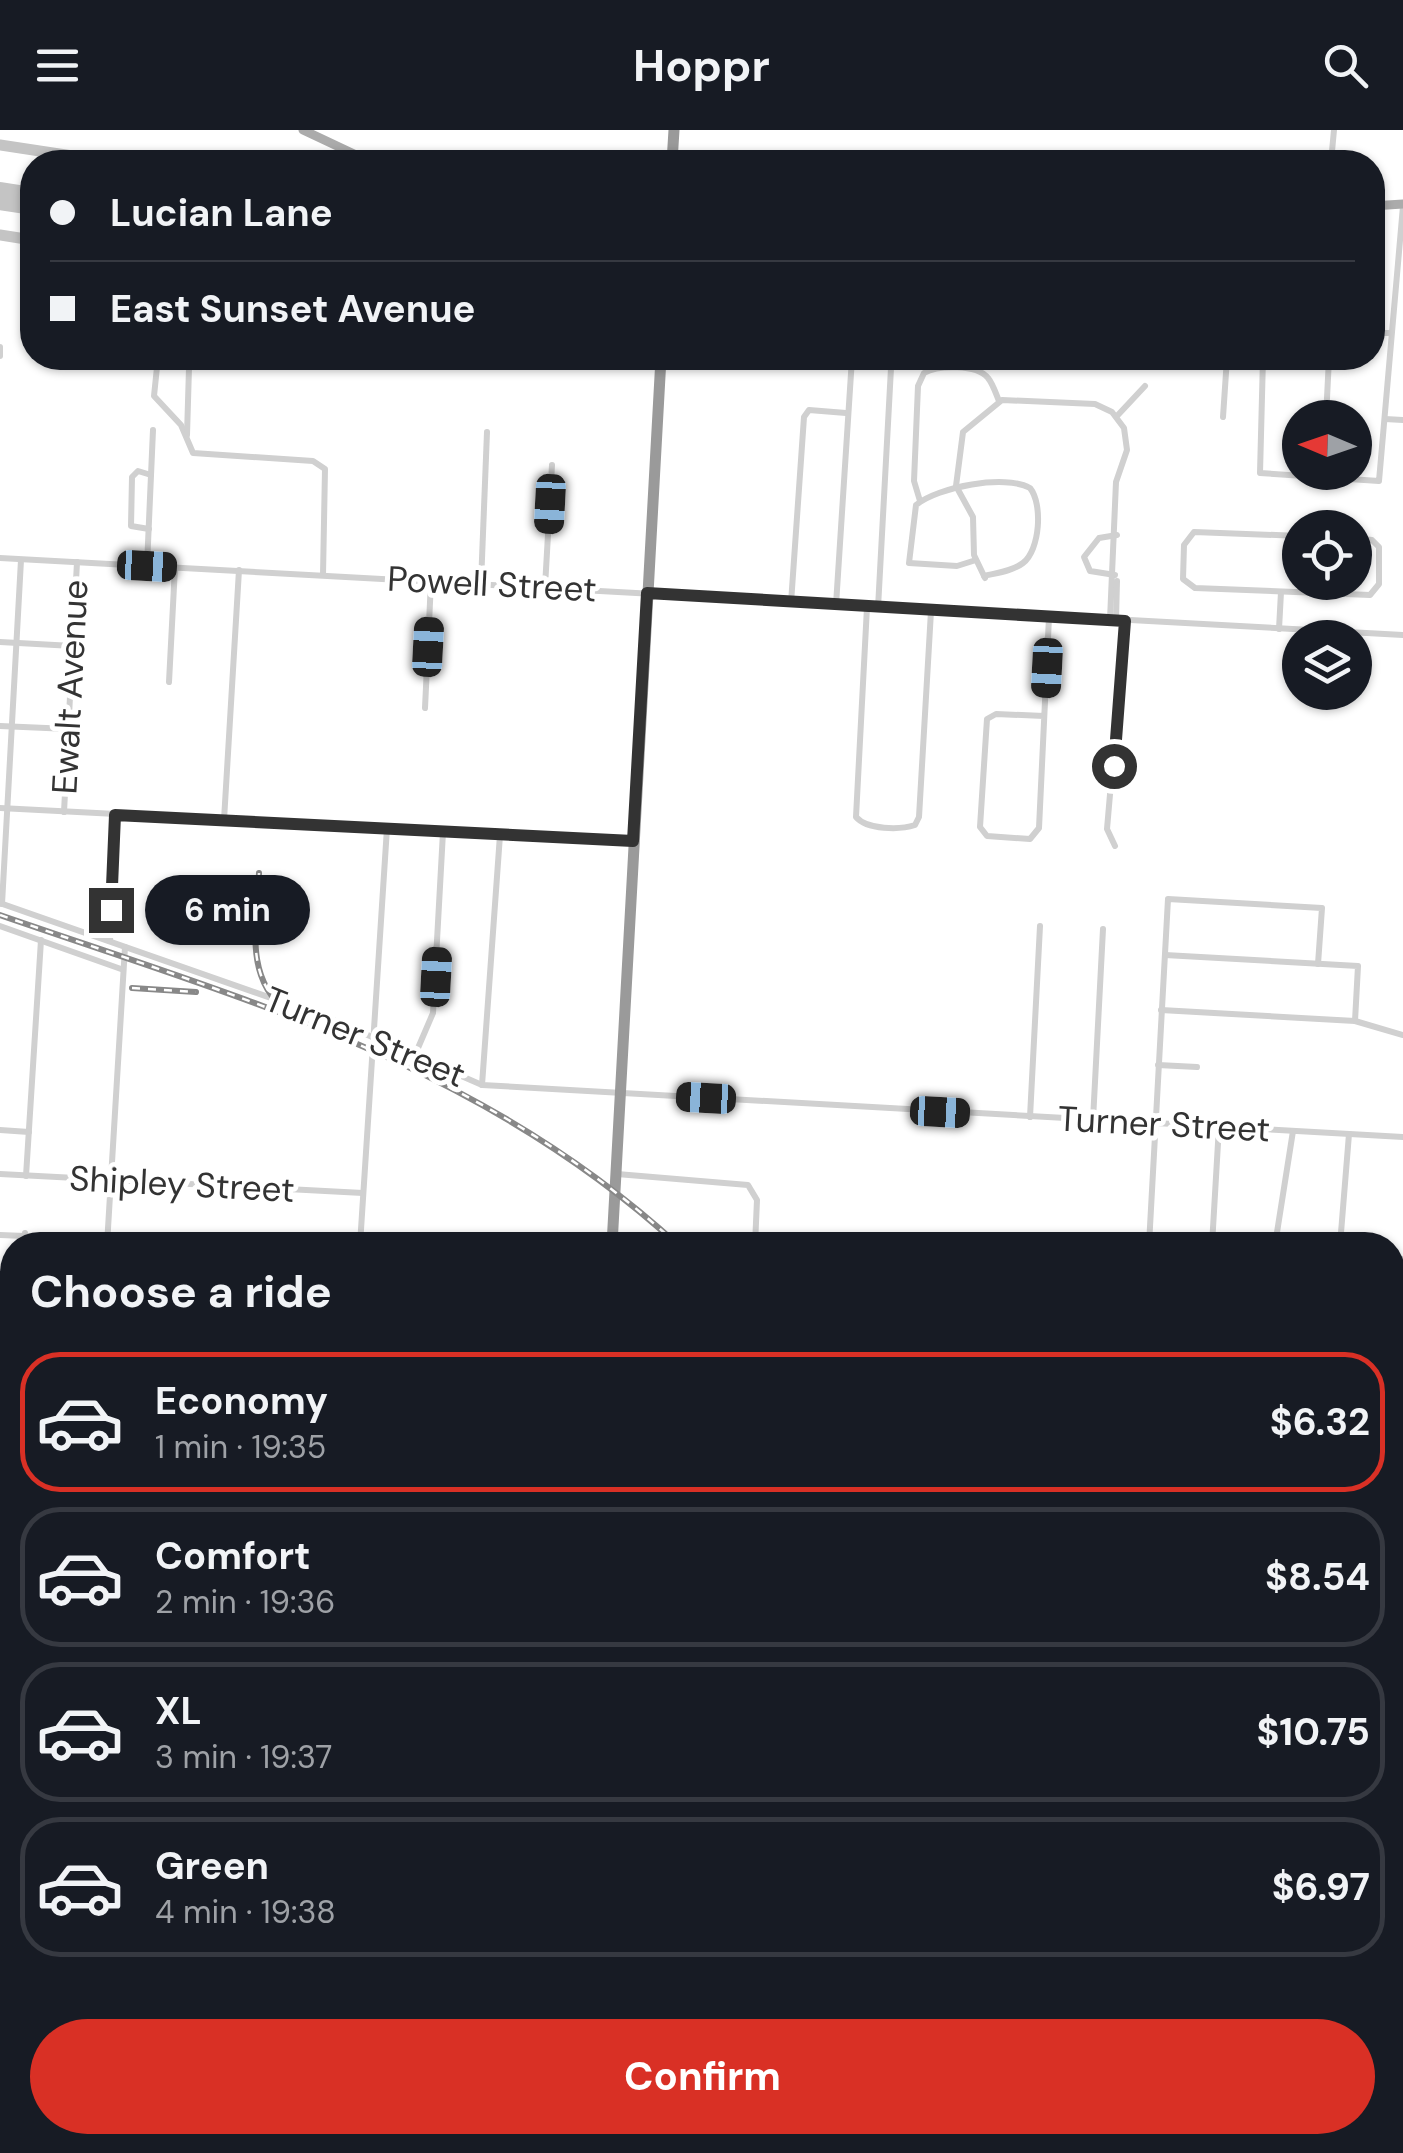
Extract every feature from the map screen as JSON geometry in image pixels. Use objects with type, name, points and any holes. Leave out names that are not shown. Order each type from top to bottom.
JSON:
[{"type":"highway","points":[[612,1232],[660,370]]},
{"type":"main road","points":[[302,130],[345,150]]},
{"type":"street","points":[[1372,481],[1379,482],[1403,205]]},
{"type":"street","points":[[1385,334],[1391,334]]},
{"type":"street","points":[[0,347],[0,356]]},
{"type":"street","points":[[156,370],[154,396],[186,436]]},
{"type":"street","points":[[188,370],[186,436],[190,450],[200,457],[309,461],[323,466],[328,480],[323,575]]},
{"type":"street","points":[[836,605],[851,370]]},
{"type":"street","points":[[878,608],[891,370]]},
{"type":"street","points":[[932,370],[924,373],[918,386],[914,481],[920,501],[912,516],[909,563],[957,566],[976,560]]},
{"type":"street","points":[[976,370],[990,380],[999,401]]},
{"type":"street","points":[[1222,417],[1227,370]]},
{"type":"street","points":[[1263,370],[1260,473],[1282,474]]},
{"type":"street","points":[[1327,400],[1329,370]]},
{"type":"street","points":[[1117,416],[1144,386]]},
{"type":"street","points":[[920,501],[957,490],[1002,480],[1026,485],[1036,496],[1034,543],[1027,559],[984,577],[976,560],[972,517],[957,490],[960,435],[999,401],[1096,404],[1117,416],[1127,443],[1116,482],[1117,620],[1106,829],[1115,846]]},
{"type":"street","points":[[791,603],[804,414],[846,413]]},
{"type":"street","points":[[1386,419],[1403,420]]},
{"type":"street","points":[[147,566],[153,430]]},
{"type":"street","points":[[481,584],[487,432]]},
{"type":"street","points":[[546,587],[552,464]]},
{"type":"street","points":[[148,529],[131,526],[132,477],[138,471],[151,475]]},
{"type":"street","points":[[1279,628],[1280,592],[1195,588],[1186,584],[1184,545],[1189,534],[1282,536]]},
{"type":"street","points":[[1115,575],[1090,571],[1084,557],[1099,538],[1117,535]]},
{"type":"street","points":[[1372,542],[1381,554],[1372,593]]},
{"type":"street","name":"Powell Street","points":[[0,558],[1403,635]]},
{"type":"street","points":[[1,904],[21,560]]},
{"type":"street","name":"Ewalt Avenue","points":[[64,812],[77,562]]},
{"type":"street","points":[[169,682],[175,567]]},
{"type":"street","points":[[224,820],[239,570]]},
{"type":"street","points":[[424,708],[431,581]]},
{"type":"street","points":[[867,607],[856,817],[865,825],[893,827],[912,827],[919,817],[930,610]]},
{"type":"street","points":[[1044,716],[990,716],[980,827],[984,834],[1035,837],[1039,828],[1049,617]]},
{"type":"street","points":[[0,642],[72,646]]},
{"type":"street","points":[[0,726],[68,729]]},
{"type":"street","points":[[4,808],[633,841]]},
{"type":"street","points":[[110,941],[115,815]]},
{"type":"street","points":[[361,1232],[387,828]]},
{"type":"street","points":[[416,1055],[434,1014],[443,832]]},
{"type":"street","points":[[482,1085],[500,835]]},
{"type":"street","points":[[1150,1232],[1168,899],[1322,908],[1318,964]]},
{"type":"street","name":"Turner Street","points":[[1,904],[374,1036],[482,1085],[1403,1137]]},
{"type":"street","points":[[0,926],[121,969]]},
{"type":"street","points":[[1030,1117],[1040,926]]},
{"type":"street","points":[[1093,1120],[1103,929]]},
{"type":"street","points":[[26,1176],[41,940]]},
{"type":"street","points":[[108,1232],[124,947]]},
{"type":"street","points":[[1164,955],[1358,966],[1355,1021]]},
{"type":"street","points":[[1162,1010],[1355,1021],[1403,1034]]},
{"type":"street","points":[[1158,1066],[1196,1068]]},
{"type":"street","points":[[1213,1232],[1219,1126]]},
{"type":"street","points":[[0,1130],[29,1132]]},
{"type":"street","points":[[1277,1232],[1293,1131]]},
{"type":"street","points":[[1341,1232],[1349,1134]]},
{"type":"street","name":"Shipley Street","points":[[0,1174],[364,1193]]},
{"type":"street","points":[[616,1174],[748,1185],[756,1200],[756,1232]]},
{"type":"taxiway","points":[[0,145],[33,150]]},
{"type":"taxiway","points":[[0,235],[20,238]]},
{"type":"runway","points":[[0,196],[20,199]]},
{"type":"railway","points":[[259,873],[255,929],[258,965],[273,998],[287,1011]]},
{"type":"railway","points":[[0,915],[271,1009],[442,1083],[524,1129],[602,1182],[662,1232]]},
{"type":"railway","points":[[132,988],[196,992]]},
{"type":"route","points":[[111,910],[115,815],[633,841],[647,593],[1125,621],[1114,766]]}]
